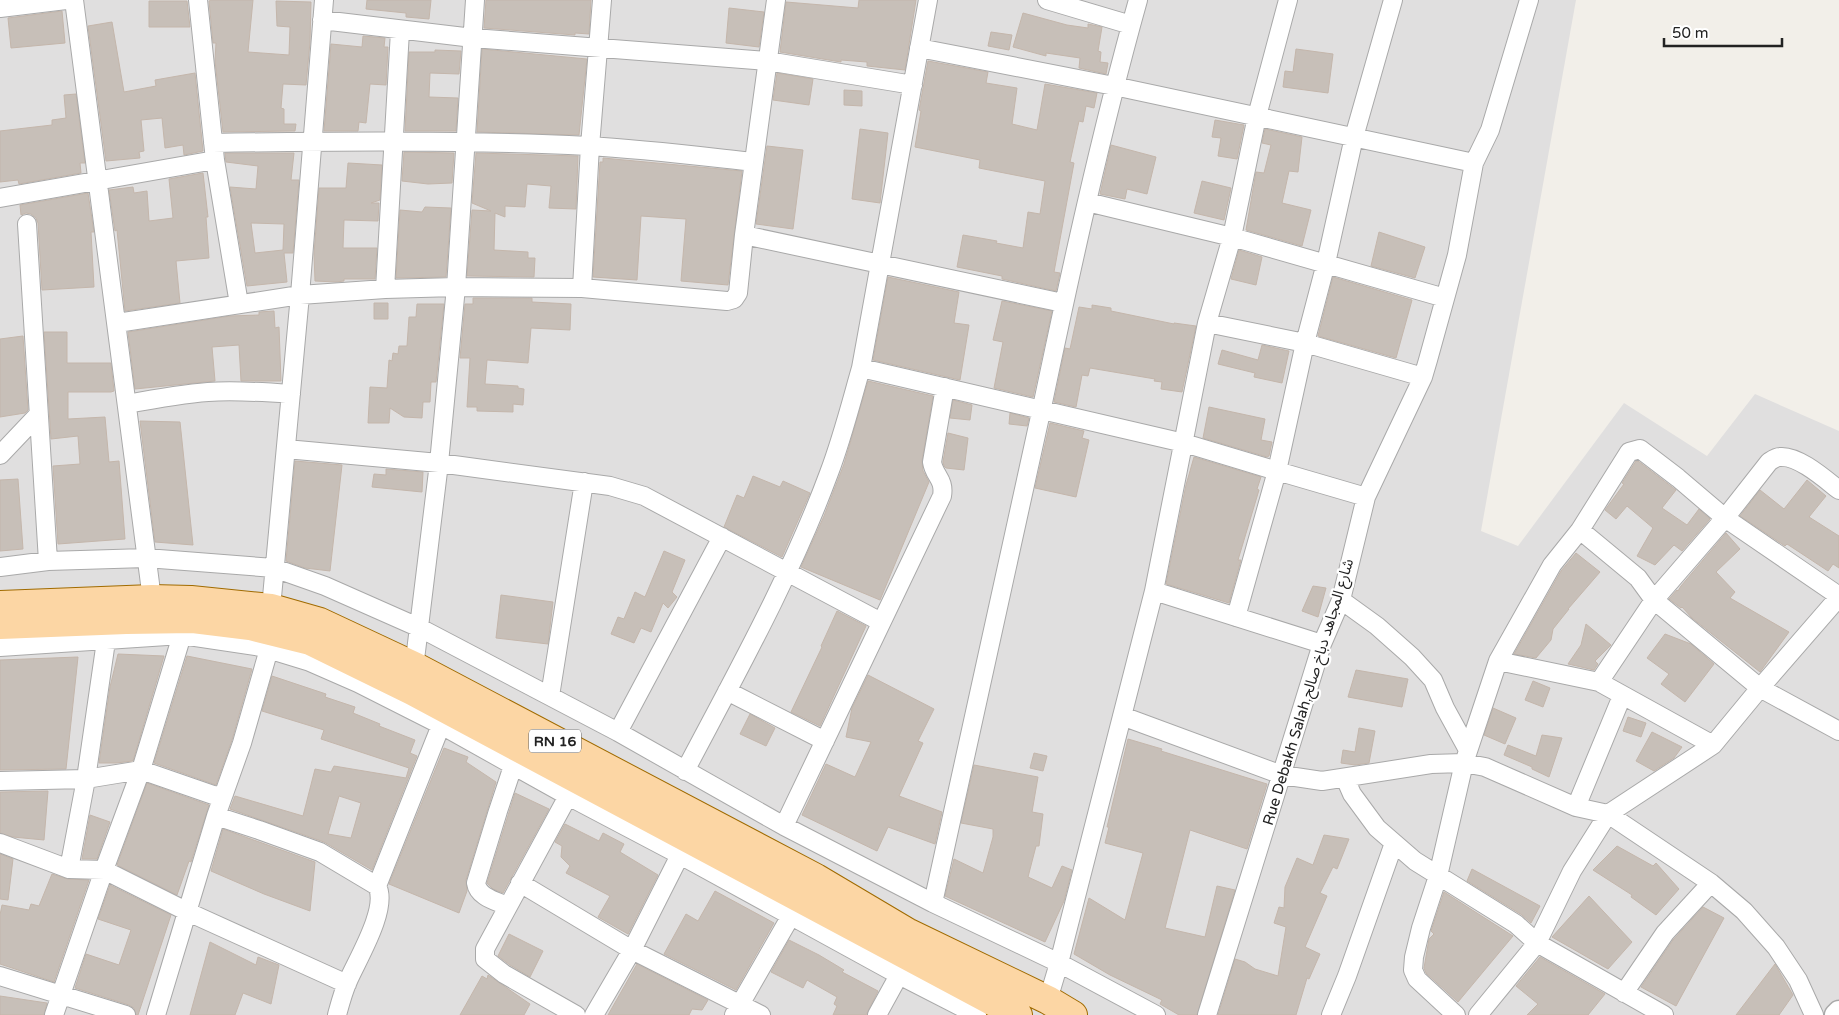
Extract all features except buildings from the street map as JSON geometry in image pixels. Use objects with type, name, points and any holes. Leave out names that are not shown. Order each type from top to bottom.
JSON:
[{"type":"main road","name":"RN 16","points":[[0,605],[191,600],[271,608],[320,622],[413,678],[448,708],[796,908],[904,966],[1018,1015]]},
{"type":"main road","name":"RN 16","points":[[0,626],[194,619],[250,626],[310,641],[413,678]]},
{"type":"main road","name":"RN 16","points":[[448,708],[816,878],[907,932],[1048,1000],[1073,1015]]},
{"type":"street","points":[[0,8],[66,0]]},
{"type":"street","points":[[74,0],[152,600]]},
{"type":"street","points":[[198,0],[214,152],[239,304]]},
{"type":"street","points":[[271,608],[300,295],[324,0]]},
{"type":"street","points":[[413,678],[440,464],[456,287],[476,0]]},
{"type":"street","points":[[582,288],[590,146],[602,0]]},
{"type":"street","points":[[117,323],[300,295],[456,287],[582,288],[731,300],[738,293],[776,0]]},
{"type":"street","points":[[685,771],[787,572],[809,524],[829,473],[846,421],[861,368],[928,0]]},
{"type":"street","points":[[1047,0],[1131,25]]},
{"type":"street","points":[[933,903],[1063,304],[1114,86],[1138,0]]},
{"type":"street","points":[[1048,1000],[1154,591],[1207,323],[1232,237],[1257,116],[1288,0]]},
{"type":"street","points":[[1236,617],[1277,471],[1354,137],[1393,0]]},
{"type":"street","name":"Rue Debakh Salah,شارع المجاهد دباخ صالح","points":[[1208,1015],[1322,644],[1341,600],[1366,497],[1423,377],[1457,255],[1474,163],[1490,130],[1529,0]]},
{"type":"street","points":[[322,20],[400,31],[473,38],[767,61],[913,85]]},
{"type":"street","points":[[385,290],[400,31]]},
{"type":"street","points":[[919,48],[1114,86],[1474,163]]},
{"type":"street","points":[[0,198],[98,180],[214,152],[312,141],[394,140],[590,146],[754,162]]},
{"type":"street","points":[[1087,202],[1232,237],[1445,298]]},
{"type":"street","points":[[28,224],[48,561]]},
{"type":"street","points":[[744,236],[1063,304]]},
{"type":"street","points":[[1207,323],[1305,343],[1423,377]]},
{"type":"street","points":[[861,368],[1184,443],[1366,497]]},
{"type":"street","points":[[784,826],[942,496],[942,481],[932,462],[945,387]]},
{"type":"street","points":[[127,404],[167,396],[208,392],[249,391],[290,394]]},
{"type":"street","points":[[0,454],[38,415]]},
{"type":"street","points":[[286,449],[440,464],[610,486],[644,496],[881,622]]},
{"type":"street","points":[[1456,1015],[1417,979],[1413,970],[1421,928],[1438,876],[1466,756],[1498,661],[1552,565],[1580,530],[1629,452],[1640,449],[1725,518],[1839,597],[1713,745],[1608,814],[1572,871],[1537,943],[1478,1015]]},
{"type":"street","points":[[1600,682],[1654,600],[1725,518],[1769,462],[1778,456],[1790,458],[1802,463],[1839,490]]},
{"type":"street","points":[[550,696],[584,482]]},
{"type":"street","points":[[1580,530],[1638,578],[1654,600],[1760,688],[1839,731]]},
{"type":"street","points":[[618,732],[722,537]]},
{"type":"street","points":[[0,567],[48,561],[146,558],[274,568],[325,586],[420,628],[618,732],[784,826],[933,903],[1059,963],[1156,1015]]},
{"type":"street","points":[[1154,591],[1322,644]]},
{"type":"street","points":[[1341,600],[1377,626],[1412,657],[1433,680],[1466,756],[1485,767],[1576,807],[1608,814],[1711,884],[1744,911],[1776,947],[1798,980],[1814,1015]]},
{"type":"street","points":[[54,1015],[141,770],[182,635]]},
{"type":"street","points":[[0,646],[182,635],[269,649],[326,669],[358,683],[448,708],[514,766],[680,855],[796,908],[737,1009]]},
{"type":"street","points":[[69,869],[86,779],[106,641]]},
{"type":"street","points":[[156,1015],[216,816],[242,743],[269,649]]},
{"type":"street","points":[[1498,661],[1600,682],[1622,696],[1713,745]]},
{"type":"street","points":[[727,691],[825,741]]},
{"type":"street","points":[[1576,807],[1622,696]]},
{"type":"street","points":[[376,886],[448,708]]},
{"type":"street","points":[[1122,716],[1282,775],[1322,781],[1431,764],[1466,756]]},
{"type":"street","points":[[507,906],[481,893],[476,883],[514,766]]},
{"type":"street","points":[[0,781],[86,779],[141,770],[216,796],[224,794]]},
{"type":"street","points":[[1345,778],[1352,794],[1377,828],[1415,861],[1516,924],[1537,943],[1664,1015]]},
{"type":"street","points":[[568,796],[485,949],[485,959],[504,974],[576,1015]]},
{"type":"street","points":[[216,816],[320,852],[378,889],[379,901],[376,918],[347,984],[337,1015]]},
{"type":"street","points":[[0,843],[69,869],[104,870],[188,912],[347,984]]},
{"type":"street","points":[[1331,1015],[1347,976],[1394,843]]},
{"type":"street","points":[[594,1015],[632,950],[680,855]]},
{"type":"street","points":[[520,884],[737,1009],[761,1015]]},
{"type":"street","points":[[1624,993],[1665,933],[1711,884]]},
{"type":"street","points":[[877,1015],[904,966],[977,1015]]},
{"type":"street","points":[[0,976],[126,1015]]},
{"type":"street","points":[[1836,1015],[1839,1012]]},
{"type":"shaded area","points":[[0,0],[1576,0],[1481,531],[1518,546],[1624,403],[1707,456],[1755,394],[1839,431],[1839,1015],[0,1015]]}]
